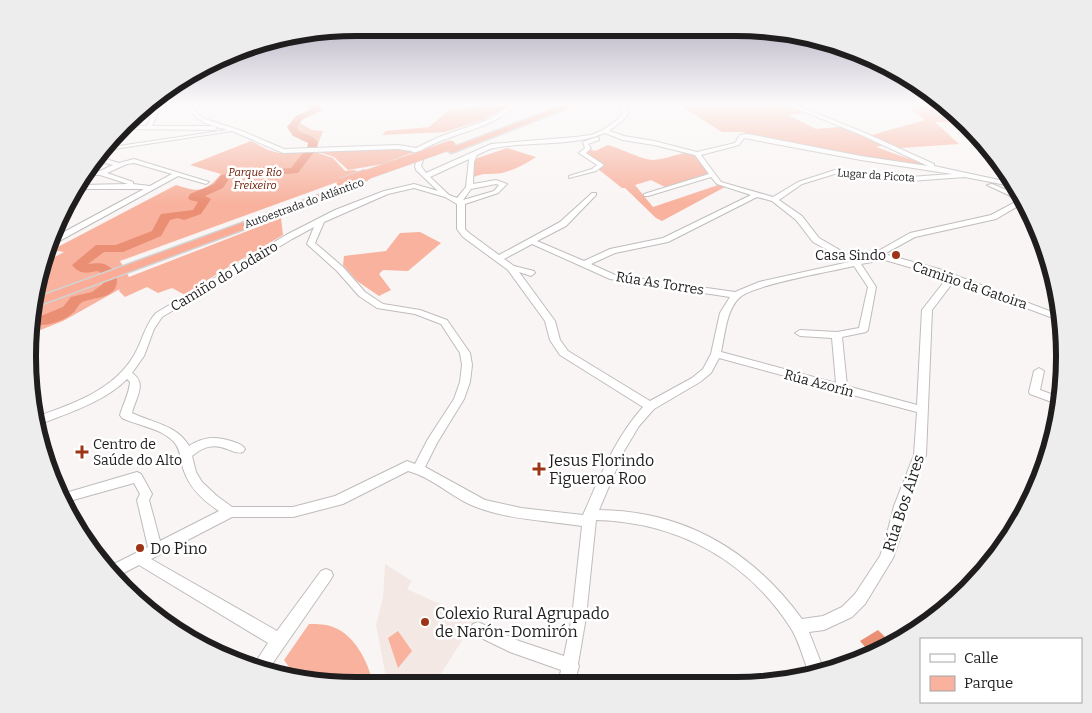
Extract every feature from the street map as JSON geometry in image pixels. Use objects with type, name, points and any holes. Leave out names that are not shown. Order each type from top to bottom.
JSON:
[{"type":"highway","points":[[454,146],[476,137]]},
{"type":"highway","name":"Autoestrada do Atlántico","points":[[42,293],[123,267],[477,137]]},
{"type":"highway","name":"Autoestrada do Atlántico","points":[[454,146],[482,137]]},
{"type":"highway","points":[[41,302],[123,267]]},
{"type":"street","points":[[113,148],[185,137]]},
{"type":"street","points":[[249,137],[277,149],[301,152],[398,147],[417,150],[422,154],[418,166],[419,170],[447,196]]},
{"type":"street","points":[[417,150],[446,137]]},
{"type":"street","points":[[426,176],[496,145],[585,137]]},
{"type":"street","points":[[571,177],[594,170],[601,165],[582,153],[588,148],[585,144],[607,137]]},
{"type":"street","points":[[627,137],[677,147],[697,154],[736,144],[741,137]]},
{"type":"street","points":[[755,137],[861,158],[939,169],[965,175]]},
{"type":"street","points":[[870,137],[939,169]]},
{"type":"street","points":[[474,154],[471,162],[469,187],[460,202],[461,229],[466,235],[500,258],[511,268],[550,321],[555,340],[564,353],[650,406]]},
{"type":"street","points":[[697,154],[719,184],[774,200],[799,218],[816,240],[856,263],[872,287],[863,330],[837,335],[800,333]]},
{"type":"street","points":[[103,160],[120,165]]},
{"type":"street","points":[[101,173],[134,161],[206,182]]},
{"type":"street","name":"Lugar da Picota","points":[[774,200],[800,183],[838,171],[910,178],[965,175],[1005,183]]},
{"type":"street","points":[[95,173],[132,183],[131,186]]},
{"type":"street","points":[[60,237],[177,174]]},
{"type":"street","points":[[646,195],[712,175]]},
{"type":"street","points":[[910,178],[918,186]]},
{"type":"street","points":[[974,178],[1012,195]]},
{"type":"street","points":[[460,202],[496,192],[504,184],[496,182],[469,187]]},
{"type":"street","points":[[85,187],[131,186],[152,188]]},
{"type":"street","name":"Camiño do Lodairo","points":[[42,419],[92,399],[124,375],[139,355],[151,324],[159,315],[251,258],[320,222],[386,192],[401,188],[417,186],[460,202]]},
{"type":"street","points":[[500,258],[563,224],[594,194]]},
{"type":"street","points":[[584,264],[613,251],[665,240],[756,194]]},
{"type":"street","points":[[568,677],[579,617],[589,518],[618,451],[635,424],[650,406],[696,380],[707,370],[716,354],[725,313],[736,296],[762,284],[869,260],[895,244],[913,236],[993,217],[1017,204]]},
{"type":"street","points":[[320,222],[311,244],[340,269],[362,294],[380,306],[417,312],[444,322],[465,353],[467,366],[466,382],[459,399],[432,442],[419,468]]},
{"type":"street","points":[[64,228],[77,228]]},
{"type":"street","name":"Rúa As Torres","points":[[531,241],[599,271],[623,279],[736,296]]},
{"type":"street","name":"Camiño da Gatoira","points":[[878,255],[952,277],[1053,315]]},
{"type":"street","points":[[511,268],[531,273]]},
{"type":"street","name":"Rúa Bos Aires","points":[[798,627],[824,623],[847,612],[860,599],[882,566],[893,538],[900,506],[919,461],[927,310],[952,277]]},
{"type":"street","points":[[837,335],[842,390]]},
{"type":"street","name":"Rúa Azorín","points":[[716,354],[842,390],[923,410]]},
{"type":"street","points":[[1039,371],[1034,392],[1053,399]]},
{"type":"street","points":[[124,375],[130,376],[135,381],[136,390],[127,405],[126,415],[137,422],[164,430],[183,445],[190,471],[205,495],[230,512]]},
{"type":"street","points":[[186,455],[196,446],[208,441],[221,441],[238,450]]},
{"type":"street","points":[[117,569],[230,512],[293,512],[338,500],[407,466],[419,468],[458,493],[482,504],[506,509],[589,518],[603,514],[636,518],[671,526],[704,541],[739,563],[764,584],[798,627],[815,667]]},
{"type":"street","points":[[68,497],[137,477],[146,494],[143,500],[156,550]]},
{"type":"street","points":[[140,559],[279,641]]},
{"type":"street","points":[[264,663],[326,575]]},
{"type":"street","points":[[478,629],[516,647],[571,666]]},
{"type":"shaded area","name":"Colexio Rural Agrupado de Narón-Domirón","points":[[385,564],[412,581],[407,589],[475,620],[439,677],[386,677],[376,625],[383,598]]},
{"type":"shaded area","points":[[878,630],[887,639],[866,648],[860,641]]},
{"type":"green space","points":[[298,137],[321,137],[316,149],[309,149],[311,142]]},
{"type":"green space","points":[[768,137],[952,137],[959,144],[900,148],[883,145],[876,147],[932,167],[854,155]]},
{"type":"green space","name":"Parque Río Freixeiro","points":[[251,141],[268,150],[279,153],[318,153],[333,158],[345,171],[354,170],[362,173],[120,261],[129,277],[281,218],[283,235],[185,295],[172,288],[158,293],[147,287],[125,297],[119,291],[120,289],[63,321],[37,331],[42,294],[52,259],[64,252],[54,250],[55,248],[176,185],[197,190],[202,189],[206,188],[221,174],[190,165]]},
{"type":"green space","points":[[608,145],[653,160],[685,153],[691,154],[702,163],[708,174],[665,187],[651,180],[635,185],[653,207],[718,185],[725,187],[662,221],[656,218],[625,188],[622,188],[598,169],[602,166],[584,152],[589,149],[595,151]]},
{"type":"green space","points":[[507,148],[536,157],[506,172],[474,177],[472,160]]},
{"type":"green space","points":[[400,149],[414,152],[383,164],[348,170],[334,157],[319,152]]},
{"type":"green space","points":[[420,232],[441,243],[408,271],[383,270],[379,274],[391,290],[379,296],[357,281],[343,265],[344,256],[386,251],[400,233]]},
{"type":"green space","points":[[309,624],[321,624],[330,626],[348,636],[364,658],[371,677],[336,676],[294,671],[284,660]]},
{"type":"green space","points":[[398,631],[412,651],[398,668],[388,638]]},
{"type":"waterway","points":[[38,321],[50,319],[68,310],[76,300],[97,295],[110,286],[110,274],[101,267],[84,269],[79,265],[101,248],[118,249],[157,233],[165,217],[180,214],[184,216],[197,212],[205,199],[194,198],[194,196],[219,186],[219,183],[225,177],[264,170],[273,172],[294,171],[312,148],[313,142],[305,137]]},
{"type":"place","name":"Casa Sindo","points":[[896,255]]},
{"type":"place","name":"Centro de Saúde do Alto","points":[[82,452]]},
{"type":"place","name":"Jesus Florindo Figueroa Roo","points":[[539,469]]},
{"type":"place","name":"Do Pino","points":[[140,548]]},
{"type":"place","name":"Colexio Rural Agrupado de Narón-Domirón","points":[[425,622]]}]
